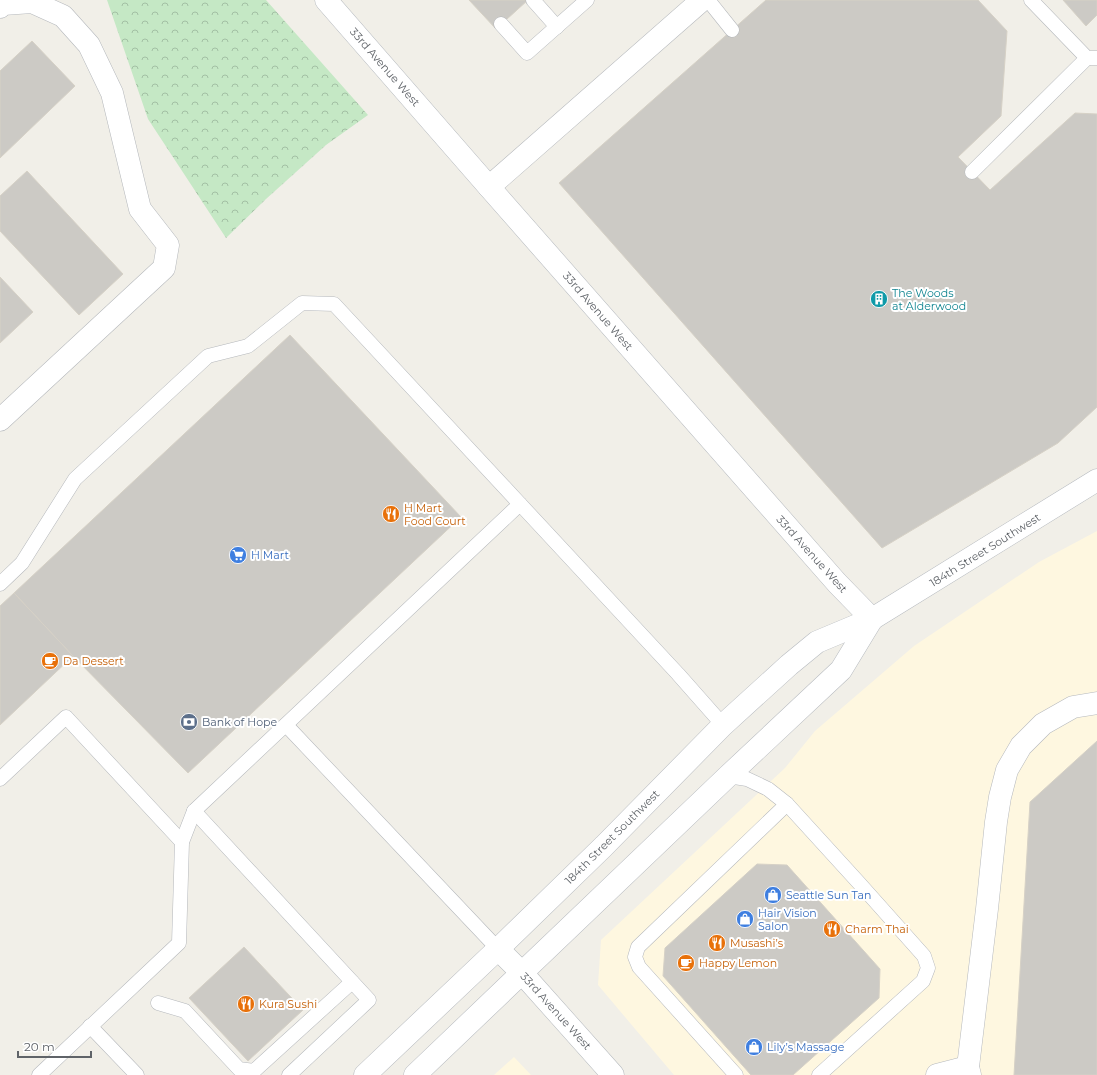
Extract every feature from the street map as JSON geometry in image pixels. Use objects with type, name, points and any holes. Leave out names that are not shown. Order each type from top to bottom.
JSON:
[{"type":"street","name":"33rd Avenue West","points":[[326,0],[837,583],[872,619]]},
{"type":"street","points":[[489,187],[702,0]]},
{"type":"street","points":[[0,7],[3,4],[32,2],[63,16],[89,45],[112,93],[140,209],[168,245],[164,268],[0,420]]},
{"type":"street","name":"184th Street Southwest","points":[[365,1075],[604,846],[723,725],[789,665],[817,642],[872,619],[1097,480]]},
{"type":"street","name":"184th Street Southwest","points":[[415,1075],[841,670],[872,619]]},
{"type":"street","points":[[937,1075],[969,1071],[996,822],[1000,797],[1007,770],[1022,746],[1043,724],[1073,707],[1097,703]]},
{"type":"street","name":"33rd Avenue West","points":[[498,949],[522,973],[613,1075]]},
{"type":"lane","points":[[533,0],[557,27]]},
{"type":"lane","points":[[501,24],[527,53],[585,0]]},
{"type":"lane","points":[[708,0],[732,30]]},
{"type":"lane","points":[[972,172],[1092,58],[1031,0]]},
{"type":"lane","points":[[0,584],[22,564],[75,479],[208,356],[248,346],[302,303],[334,304],[678,674],[723,725]]},
{"type":"lane","points":[[38,1075],[179,943],[182,842],[194,811],[520,504]]},
{"type":"lane","points":[[0,779],[66,717],[182,842]]},
{"type":"lane","points":[[286,725],[498,949]]},
{"type":"lane","points":[[728,776],[746,779],[768,789],[787,804],[860,883],[924,956],[928,968],[923,980],[828,1072]]},
{"type":"lane","points":[[736,1075],[638,967],[635,957],[638,948],[787,804]]},
{"type":"lane","points":[[194,811],[369,1000],[289,1075]]},
{"type":"lane","points":[[158,1003],[186,1011],[239,1069],[254,1071],[352,982]]},
{"type":"lane","points":[[90,1026],[137,1075]]},
{"type":"shaded area","points":[[1097,531],[1097,1075],[674,1075],[598,985],[601,940],[785,768],[815,731],[914,646],[1039,562]]},
{"type":"shaded area","points":[[514,1057],[531,1075],[494,1075]]},
{"type":"green space","points":[[107,0],[266,0],[368,115],[326,145],[266,199],[226,238],[148,119]]},
{"type":"building","points":[[469,0],[528,0],[496,29]]},
{"type":"building","name":"The Woods at Alderwood","points":[[766,0],[978,0],[1007,31],[1001,116],[958,157],[990,190],[1075,113],[1097,114],[1097,407],[1058,443],[882,548],[559,183]]},
{"type":"building","points":[[1063,0],[1097,0],[1097,15],[1086,26]]},
{"type":"building","points":[[32,41],[75,86],[0,158],[0,71]]},
{"type":"building","points":[[27,171],[123,274],[79,315],[0,231],[0,196]]},
{"type":"building","points":[[0,277],[33,312],[0,343]]},
{"type":"building","name":"H Mart","points":[[290,335],[461,517],[188,773],[73,656],[14,593]]},
{"type":"building","points":[[14,593],[73,656],[0,725],[0,606]]},
{"type":"building","points":[[1097,741],[1097,1075],[1014,1075],[1030,802]]},
{"type":"building","points":[[757,864],[787,865],[880,969],[879,998],[793,1075],[751,1075],[663,976],[665,948]]},
{"type":"building","name":"Kura Sushi","points":[[244,947],[303,1010],[248,1061],[189,998]]},
{"type":"place","name":"The Woods at Alderwood","points":[[879,299]]},
{"type":"place","name":"H Mart Food Court","points":[[391,514]]},
{"type":"place","name":"H Mart","points":[[238,555]]},
{"type":"place","name":"Da Dessert","points":[[50,661]]},
{"type":"place","name":"Bank of Hope","points":[[189,722]]},
{"type":"place","name":"Seattle Sun Tan","points":[[773,895]]},
{"type":"place","name":"Hair Vision Salon","points":[[745,919]]},
{"type":"place","name":"Charm Thai","points":[[832,929]]},
{"type":"place","name":"Musashi’s","points":[[717,943]]},
{"type":"place","name":"Happy Lemon","points":[[686,963]]},
{"type":"place","name":"Kura Sushi","points":[[246,1004]]},
{"type":"place","name":"Lily’s Massage","points":[[754,1047]]}]
